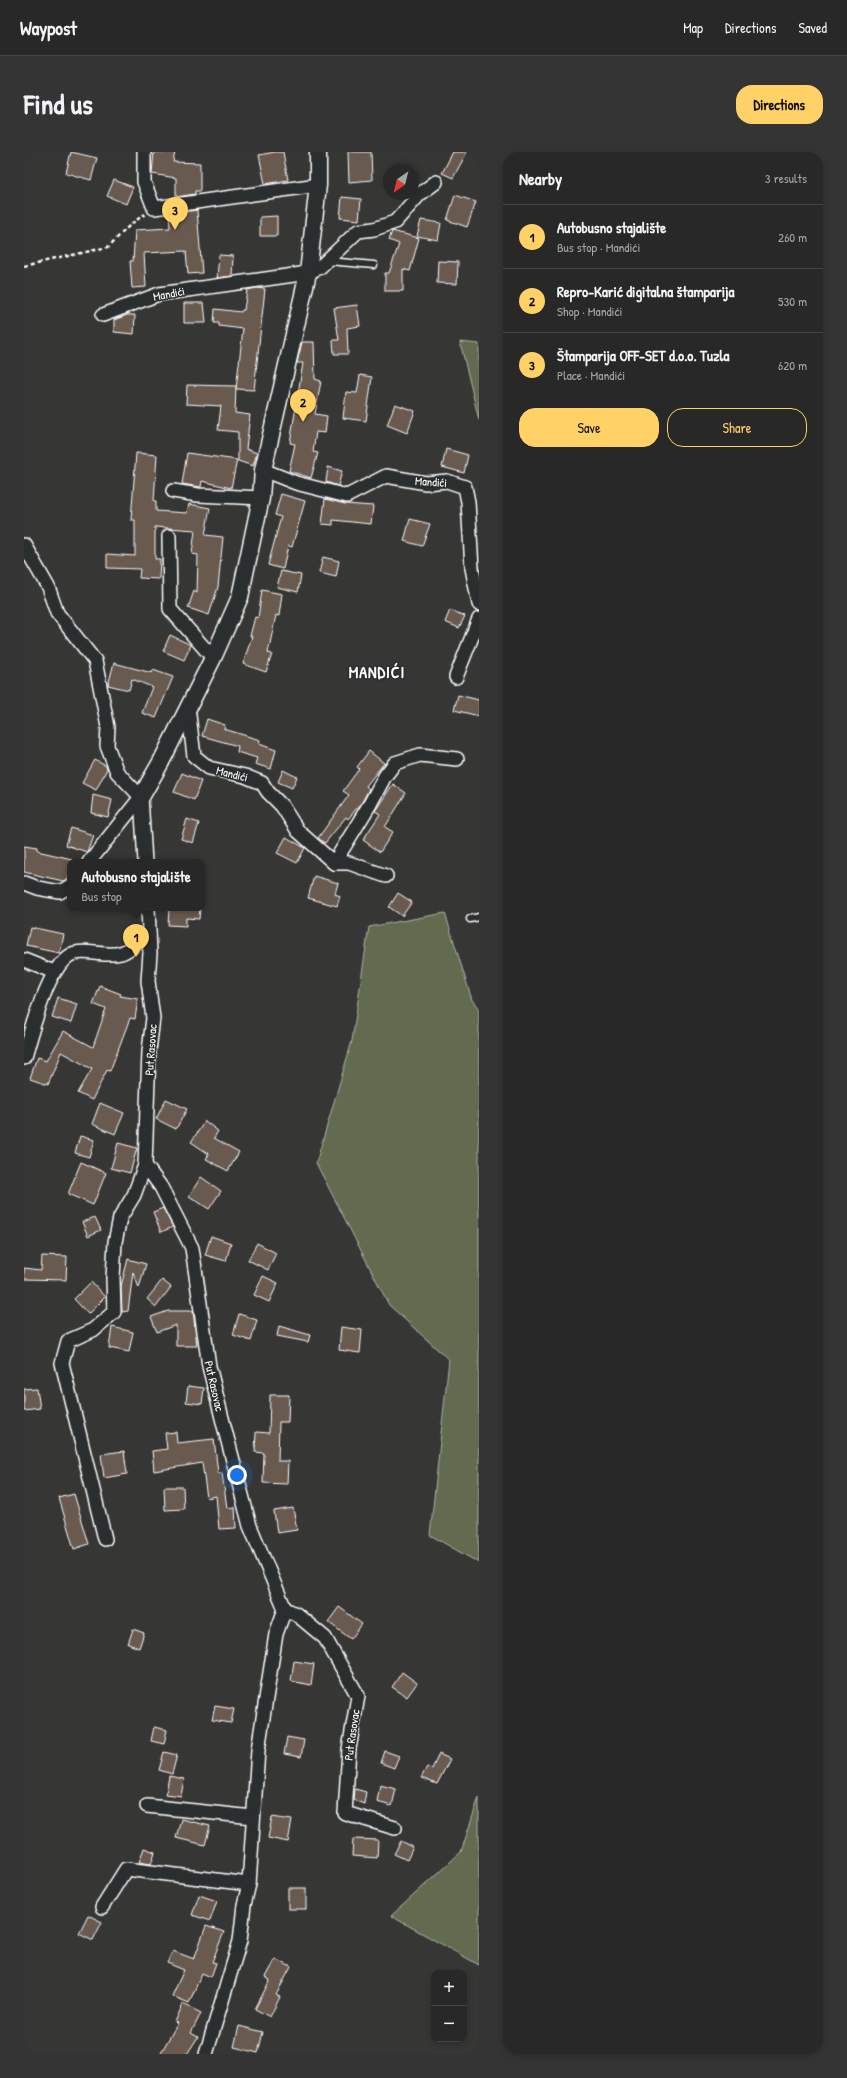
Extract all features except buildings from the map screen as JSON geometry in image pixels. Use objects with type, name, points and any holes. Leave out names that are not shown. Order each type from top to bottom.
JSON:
[{"type":"street","points":[[144,152],[144,182],[154,208],[318,186]]},
{"type":"street","points":[[91,859],[141,797],[213,658],[240,598],[261,498],[263,470],[308,273],[318,186],[318,152]]},
{"type":"street","name":"Mandići","points":[[103,315],[159,294],[308,273],[320,267],[358,231],[374,229],[395,222],[420,194],[436,182]]},
{"type":"street","name":"Mandići","points":[[263,470],[296,483],[346,496],[386,476],[426,483],[447,481],[465,487],[468,502],[472,568],[479,604]]},
{"type":"street","points":[[173,491],[198,495],[261,498]]},
{"type":"street","points":[[169,536],[170,609],[213,658]]},
{"type":"street","points":[[24,545],[48,587],[57,613],[95,661],[108,726],[107,746],[117,772],[141,797],[145,859]]},
{"type":"street","points":[[456,677],[479,619]]},
{"type":"street","name":"Mandići","points":[[188,707],[194,756],[209,768],[245,776],[262,783],[268,792],[282,806],[298,831],[334,863]]},
{"type":"street","points":[[334,863],[370,804],[385,776],[395,763],[420,754],[457,759]]},
{"type":"street","points":[[334,863],[349,863],[386,876]]},
{"type":"street","points":[[24,883],[38,888],[60,892],[67,888]]},
{"type":"street","points":[[24,1058],[44,996],[54,972],[61,963],[74,953],[121,953],[149,935],[148,911]]},
{"type":"street","name":"Put Rasovac","points":[[105,1539],[62,1363],[68,1341],[93,1330],[114,1312],[112,1278],[115,1242],[120,1218],[134,1195],[144,1165],[149,1051],[153,1018],[148,981],[149,935]]},
{"type":"street","points":[[24,960],[54,972]]},
{"type":"street","name":"Put Rasovac","points":[[144,1165],[161,1187],[192,1248],[209,1366],[250,1526],[286,1609],[296,1614],[325,1638],[358,1696],[349,1749],[345,1813],[395,1828]]},
{"type":"street","points":[[206,2054],[240,1941],[244,1905],[249,1884],[258,1750],[276,1634],[286,1609]]},
{"type":"street","points":[[147,1806],[253,1817]]},
{"type":"street","points":[[102,1907],[126,1869],[249,1884]]},
{"type":"lane","points":[[326,260],[374,265]]},
{"type":"lane","points":[[470,918],[479,917]]},
{"type":"path","points":[[24,266],[108,247],[131,224],[154,208]]},
{"type":"green space","points":[[460,342],[479,344],[479,420]]},
{"type":"green space","points":[[445,913],[472,1000],[479,1009],[479,1563],[430,1535],[449,1360],[389,1305],[316,1163],[352,1041],[369,927]]},
{"type":"green space","points":[[479,1797],[479,1965],[391,1916],[461,1852]]},
{"type":"place","name":"Štamparija OFF-SET d.o.o. Tuzla","points":[[175,230]]},
{"type":"place","name":"Repro-Karić digitalna štamparija","points":[[303,422]]},
{"type":"place","name":"Autobusno stajalište","points":[[136,957]]},
{"type":"district","name":"MANDIĆI","points":[[377,672]]}]
